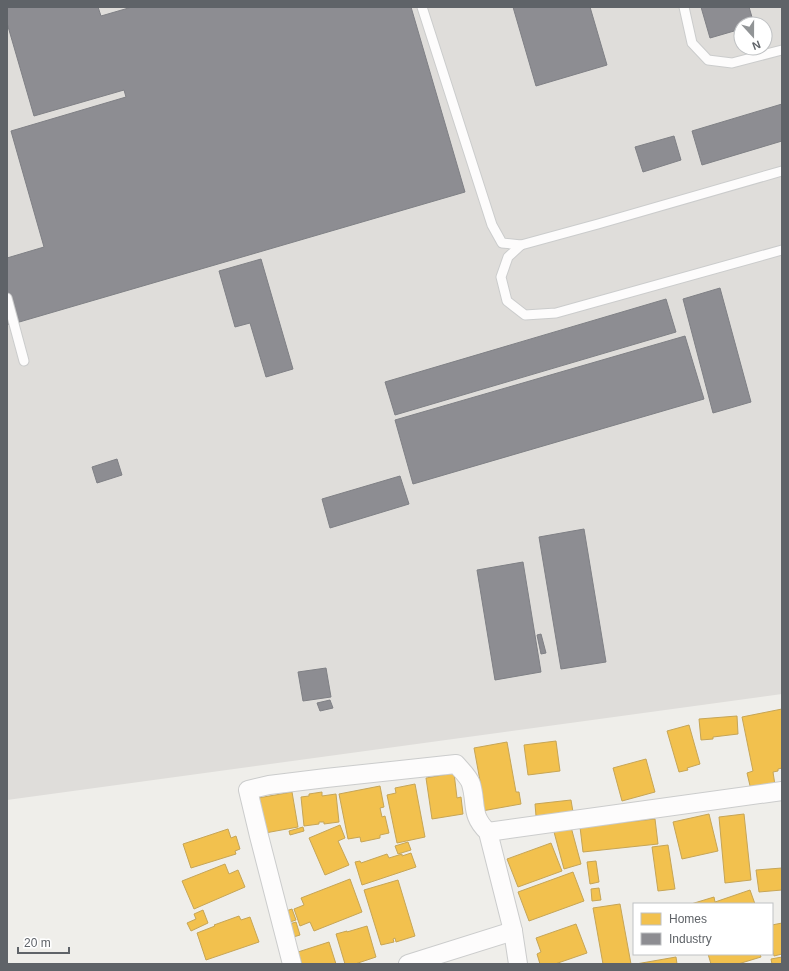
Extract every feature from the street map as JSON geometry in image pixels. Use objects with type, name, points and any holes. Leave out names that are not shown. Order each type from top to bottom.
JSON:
[{"type":"street","points":[[292,964],[248,790],[269,785],[456,764],[471,782],[476,815],[483,827],[488,832],[513,931],[518,964]]},
{"type":"street","points":[[488,832],[782,791]]},
{"type":"street","points":[[408,964],[513,931]]},
{"type":"lane","points":[[422,7],[492,225],[502,244],[521,245],[782,171]]},
{"type":"lane","points":[[684,7],[692,43],[708,60],[732,63],[782,50]]},
{"type":"lane","points":[[521,245],[508,258],[501,277],[507,301],[525,315],[556,313],[782,250]]},
{"type":"lane","points":[[7,298],[24,361]]},
{"type":"shaded area","points":[[7,7],[782,7],[782,694],[7,800]]},
{"type":"building: Homes","points":[[782,709],[782,768],[773,772],[775,785],[751,790],[747,773],[753,771],[742,717]]},
{"type":"building: Homes","points":[[737,716],[738,734],[701,740],[699,719]]},
{"type":"building: Homes","points":[[689,725],[700,764],[687,768],[688,770],[679,772],[667,731]]},
{"type":"building: Homes","points":[[556,741],[560,771],[528,775],[524,745]]},
{"type":"building: Homes","points":[[507,742],[516,792],[519,792],[521,804],[482,811],[483,797],[474,748]]},
{"type":"building: Homes","points":[[646,759],[655,792],[622,801],[613,768]]},
{"type":"building: Homes","points":[[454,773],[457,798],[461,797],[463,814],[432,819],[426,778]]},
{"type":"building: Homes","points":[[415,784],[425,837],[397,843],[387,795],[396,793],[395,788]]},
{"type":"building: Homes","points":[[380,786],[384,807],[380,808],[382,817],[385,816],[389,833],[380,835],[380,838],[361,842],[360,837],[348,839],[339,794]]},
{"type":"building: Homes","points":[[292,792],[298,827],[265,833],[258,798]]},
{"type":"building: Homes","points":[[322,792],[322,796],[336,794],[339,822],[324,824],[324,822],[319,822],[319,824],[304,826],[301,797]]},
{"type":"building: Homes","points":[[571,800],[573,812],[536,816],[535,804]]},
{"type":"building: Homes","points":[[709,814],[718,851],[682,859],[673,822]]},
{"type":"building: Homes","points":[[744,814],[751,880],[725,883],[719,817]]},
{"type":"building: Homes","points":[[655,819],[658,844],[583,852],[580,827]]},
{"type":"building: Homes","points":[[340,825],[345,838],[338,841],[349,865],[325,875],[309,838]]},
{"type":"building: Homes","points":[[303,827],[304,831],[290,835],[289,831]]},
{"type":"building: Homes","points":[[571,827],[581,864],[564,869],[554,832]]},
{"type":"building: Homes","points":[[228,829],[231,838],[236,836],[240,849],[235,851],[236,854],[191,868],[183,844]]},
{"type":"building: Homes","points":[[408,842],[411,850],[398,854],[395,846]]},
{"type":"building: Homes","points":[[551,843],[562,871],[518,887],[507,859]]},
{"type":"building: Homes","points":[[668,845],[675,889],[658,891],[652,847]]},
{"type":"building: Homes","points":[[411,853],[416,867],[362,885],[355,862],[360,861],[361,863],[387,854],[389,858]]},
{"type":"building: Homes","points":[[596,861],[599,882],[590,884],[587,862]]},
{"type":"building: Homes","points":[[225,864],[229,874],[238,870],[245,887],[194,909],[182,881]]},
{"type":"building: Homes","points":[[782,868],[782,890],[759,892],[756,870]]},
{"type":"building: Homes","points":[[573,872],[584,901],[529,921],[518,892]]},
{"type":"building: Homes","points":[[350,879],[362,912],[314,931],[310,922],[300,926],[294,909],[304,905],[301,898]]},
{"type":"building: Homes","points":[[398,880],[415,936],[396,942],[395,938],[393,939],[394,942],[381,945],[364,890]]},
{"type":"building: Homes","points":[[599,888],[601,900],[592,901],[591,889]]},
{"type":"building: Homes","points":[[750,890],[755,903],[694,903],[714,897],[715,902]]},
{"type":"building: Homes","points":[[620,904],[631,964],[603,964],[593,908]]},
{"type":"building: Homes","points":[[292,909],[296,920],[287,923],[283,912]]},
{"type":"building: Homes","points":[[203,910],[208,923],[191,931],[187,923],[196,919],[194,914]]},
{"type":"building: Homes","points":[[239,916],[241,920],[250,917],[259,942],[206,960],[197,933]]},
{"type":"building: Homes","points":[[296,922],[300,935],[290,938],[286,925]]},
{"type":"building: Homes","points":[[782,923],[782,954],[774,956],[773,952],[773,925]]},
{"type":"building: Homes","points":[[576,924],[587,953],[555,964],[540,964],[537,954],[541,952],[536,938]]},
{"type":"building: Homes","points":[[367,926],[376,957],[355,964],[345,964],[336,934]]},
{"type":"building: Homes","points":[[329,942],[336,964],[302,964],[298,952]]},
{"type":"building: Homes","points":[[708,955],[760,955],[761,957],[738,964],[711,964]]},
{"type":"building: Homes","points":[[676,957],[677,964],[636,964]]},
{"type":"building: Homes","points":[[782,957],[782,964],[772,964],[771,959]]},
{"type":"building: Industry","points":[[7,7],[98,7],[101,16],[132,7],[411,7],[465,192],[9,325],[7,320],[7,258],[44,247],[11,131],[126,97],[124,90],[34,116],[7,23]]},
{"type":"building: Industry","points":[[513,7],[590,7],[607,65],[536,86]]},
{"type":"building: Industry","points":[[701,7],[749,7],[752,16],[733,16],[733,31],[710,38]]},
{"type":"building: Industry","points":[[782,104],[782,141],[702,165],[692,131]]},
{"type":"building: Industry","points":[[674,136],[681,160],[643,172],[635,147]]},
{"type":"building: Industry","points":[[261,259],[293,369],[266,377],[250,323],[235,327],[219,271]]},
{"type":"building: Industry","points":[[720,288],[751,402],[713,413],[683,299]]},
{"type":"building: Industry","points":[[666,299],[676,332],[395,415],[385,382]]},
{"type":"building: Industry","points":[[685,336],[704,399],[413,484],[395,420]]},
{"type":"building: Industry","points":[[117,459],[122,475],[97,483],[92,467]]},
{"type":"building: Industry","points":[[400,476],[409,504],[330,528],[322,499]]},
{"type":"building: Industry","points":[[584,529],[606,662],[561,669],[539,537]]},
{"type":"building: Industry","points":[[523,562],[541,672],[495,680],[477,570]]},
{"type":"building: Industry","points":[[541,634],[546,653],[541,654],[537,635]]},
{"type":"building: Industry","points":[[326,668],[331,697],[303,701],[298,672]]},
{"type":"building: Industry","points":[[330,700],[333,708],[320,711],[317,703]]}]
